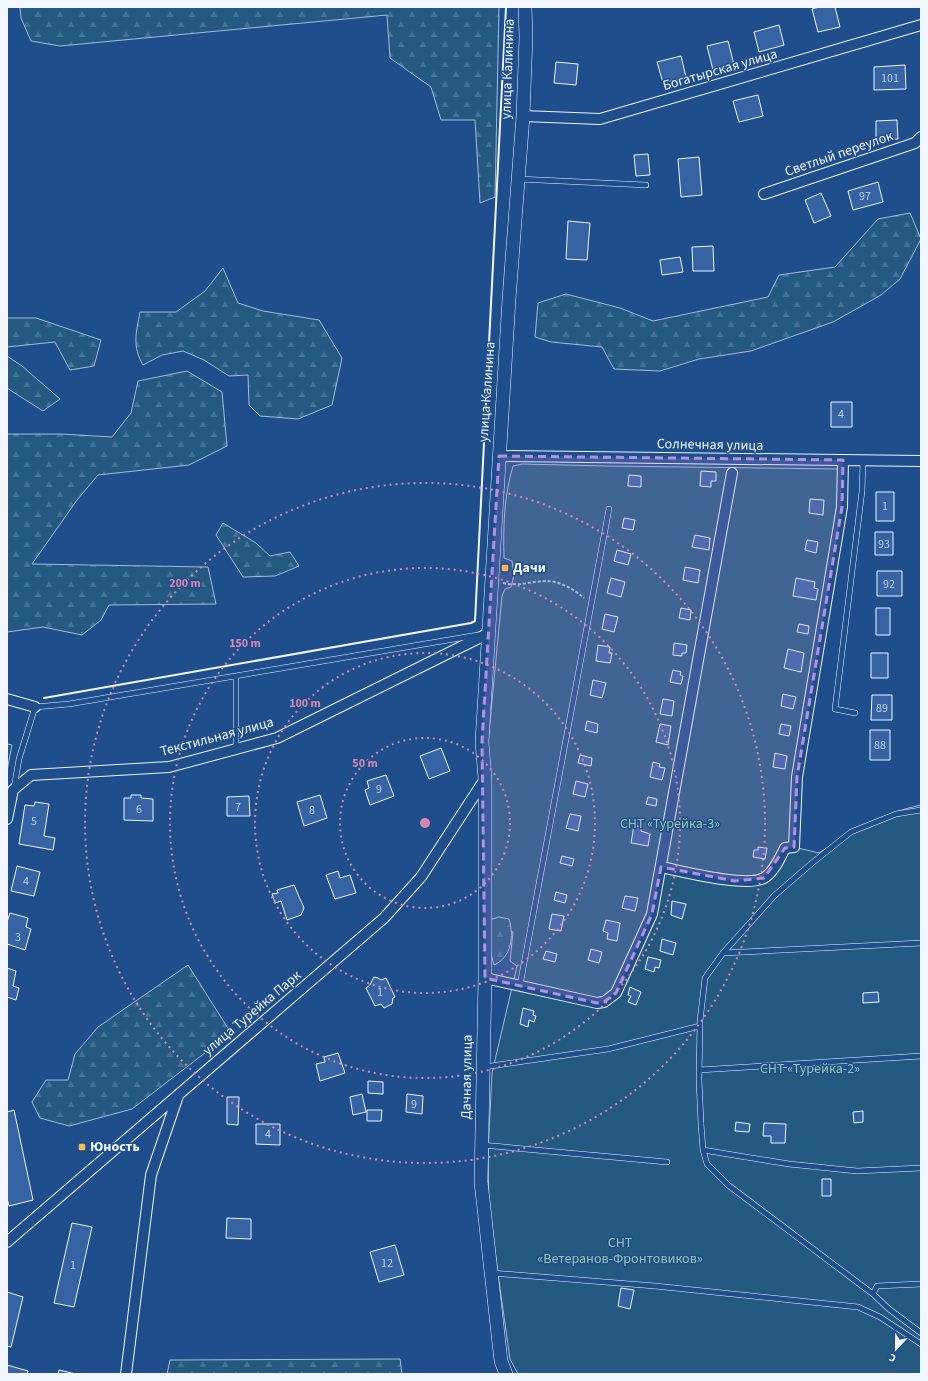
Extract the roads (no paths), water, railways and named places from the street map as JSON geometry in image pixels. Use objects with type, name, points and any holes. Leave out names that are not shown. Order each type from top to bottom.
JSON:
[{"type":"street","name":"улица Калинина","points":[[485,779],[482,742],[499,456],[523,116],[526,36],[525,7]]},
{"type":"street","name":"Богатырская улица","points":[[523,116],[600,119],[921,25]]},
{"type":"street","name":"Светлый переулок","points":[[764,194],[915,143],[921,137]]},
{"type":"street","name":"Солнечная улица","points":[[499,456],[921,462]]},
{"type":"street","points":[[661,867],[735,881],[754,881],[764,878],[772,869],[785,848],[794,847],[797,777],[842,507],[843,460]]},
{"type":"street","points":[[484,978],[597,1003],[604,1002],[611,998],[619,987],[652,914],[732,473]]},
{"type":"street","name":"Текстильная улица","points":[[13,790],[31,776],[169,767],[277,738],[489,633]]},
{"type":"street","points":[[7,699],[35,707]]},
{"type":"street","name":"Дачная улица","points":[[485,779],[484,1072],[481,1182],[501,1362],[506,1374]]},
{"type":"street","name":"улица Турейка Парк","points":[[7,1242],[384,918],[421,877],[485,779]]},
{"type":"street","points":[[7,819],[13,790]]},
{"type":"street","points":[[126,1374],[151,1175],[178,1096]]},
{"type":"lane","points":[[518,179],[646,185]]},
{"type":"lane","points":[[855,714],[835,709],[862,491],[863,461]]},
{"type":"lane","points":[[520,985],[609,508]]},
{"type":"lane","points":[[13,790],[19,759],[35,707],[69,704],[489,633]]},
{"type":"lane","points":[[236,676],[236,749]]},
{"type":"lane","points":[[921,810],[896,814],[851,832],[774,896],[723,954],[705,978],[700,1026],[699,1070],[703,1150],[707,1164],[728,1185],[873,1294],[889,1309],[921,1333]]},
{"type":"lane","points":[[723,954],[921,943]]},
{"type":"lane","points":[[484,1072],[484,1066],[608,1049],[700,1026]]},
{"type":"lane","points":[[699,1070],[921,1056]]},
{"type":"lane","points":[[481,1145],[667,1162]]},
{"type":"lane","points":[[703,1150],[789,1164],[857,1171],[921,1168]]},
{"type":"lane","points":[[491,1273],[655,1286],[858,1307],[880,1317],[921,1344]]},
{"type":"lane","points":[[873,1294],[877,1286],[921,1284]]},
{"type":"place","name":"Дачи","points":[[505,568]]},
{"type":"place","name":"Юность","points":[[82,1147]]},
{"type":"park label","name":"СНТ «Турейка-3»","points":[[670,824]]},
{"type":"park label","name":"СНТ «Турейка-2»","points":[[810,1069]]},
{"type":"park label","name":"СНТ «Ветеранов-Фронтовиков»","points":[[620,1252]]}]
